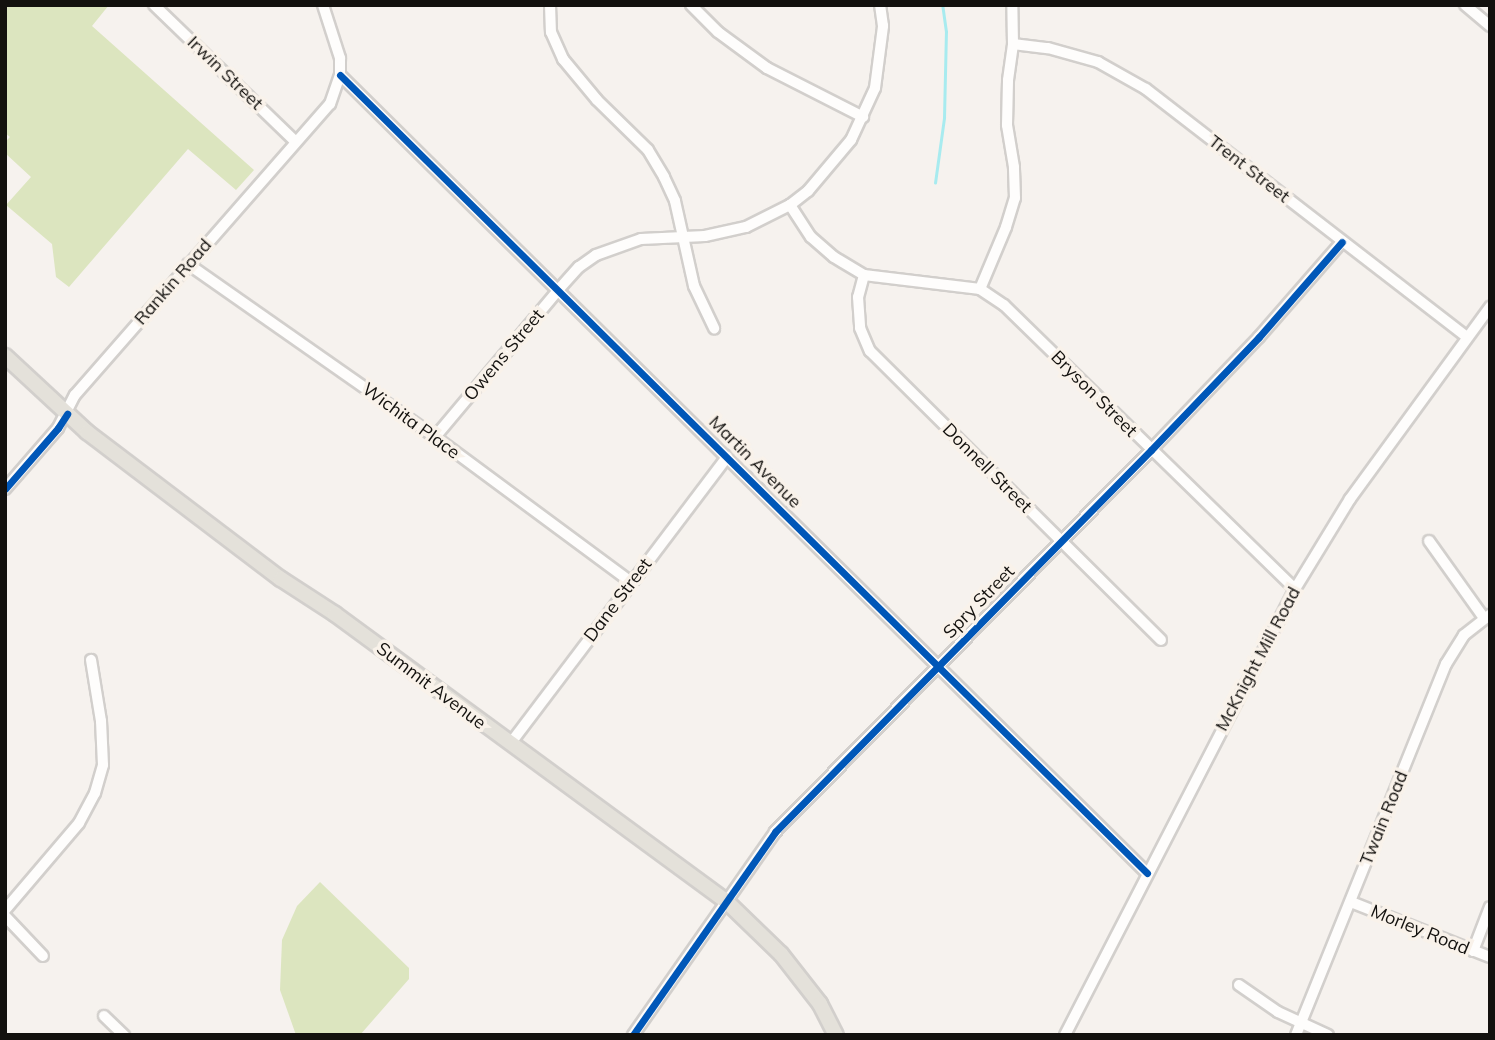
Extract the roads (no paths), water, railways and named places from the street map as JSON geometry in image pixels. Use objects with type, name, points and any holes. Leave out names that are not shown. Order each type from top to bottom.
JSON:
[{"type":"main road","name":"Summit Avenue","points":[[5,356],[66,414],[281,579],[335,614],[725,900],[781,954],[820,1004],[836,1035]]},
{"type":"street","points":[[323,5],[334,34],[340,75]]},
{"type":"street","points":[[550,5],[551,32],[563,59],[583,85],[648,150],[675,201],[694,286],[714,328]]},
{"type":"street","points":[[691,5],[718,33],[767,68],[863,117]]},
{"type":"street","name":"Owens Street","points":[[435,437],[579,267],[618,245],[641,239],[705,236],[746,227],[790,205],[808,191],[841,155],[876,88],[883,26],[880,5]]},
{"type":"street","points":[[790,205],[811,237],[834,257],[864,275],[980,289],[1015,198],[1014,167],[1007,125],[1008,80],[1013,44],[1012,5]]},
{"type":"street","points":[[1465,5],[1490,26]]},
{"type":"street","name":"Irwin Street","points":[[161,8],[295,141]]},
{"type":"street","name":"Trent Street","points":[[1013,44],[1075,55],[1122,74],[1146,89],[1466,336]]},
{"type":"street","name":"Rankin Road","points":[[5,489],[58,428],[75,395],[330,104],[340,75]]},
{"type":"street","name":"Martin Avenue","points":[[340,75],[1147,873]]},
{"type":"street","name":"Spry Street","points":[[633,1035],[775,832],[1151,450],[1259,337],[1342,242]]},
{"type":"street","name":"Wichita Place","points":[[188,264],[435,437],[632,583]]},
{"type":"street","name":"Donnell Street","points":[[864,275],[858,297],[860,328],[870,351],[1161,640]]},
{"type":"street","name":"Bryson Street","points":[[980,289],[1004,305],[1295,589]]},
{"type":"street","name":"McKnight Mill Road","points":[[1065,1035],[1295,589],[1350,499],[1466,336],[1490,307]]},
{"type":"street","name":"Dane Street","points":[[510,744],[727,457]]},
{"type":"street","points":[[1429,541],[1487,617]]},
{"type":"street","name":"Twain Road","points":[[1296,1035],[1446,664],[1464,635],[1487,617]]},
{"type":"street","points":[[5,910],[79,823],[95,793],[103,765],[101,721],[91,660]]},
{"type":"street","name":"Morley Road","points":[[1351,902],[1490,957]]},
{"type":"street","points":[[1473,951],[1490,907]]},
{"type":"street","points":[[5,916],[43,956]]},
{"type":"street","points":[[1239,985],[1268,1006],[1328,1035]]},
{"type":"street","points":[[104,1016],[117,1033]]},
{"type":"waterway","points":[[935,183],[944,118],[946,32],[942,5]]}]
